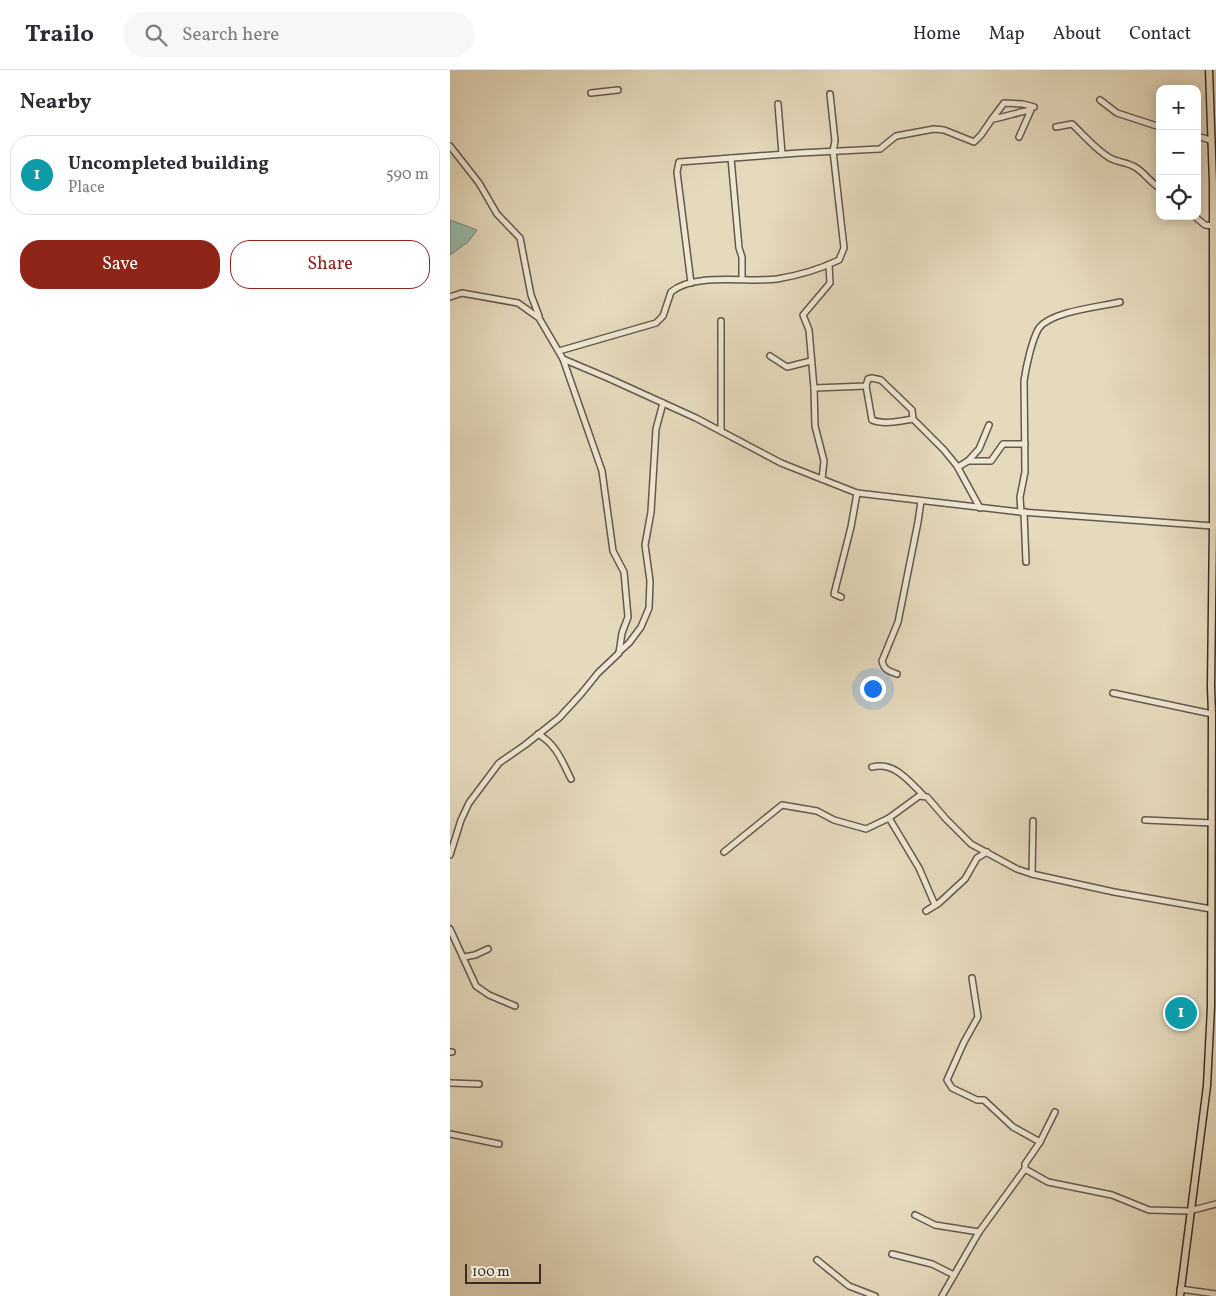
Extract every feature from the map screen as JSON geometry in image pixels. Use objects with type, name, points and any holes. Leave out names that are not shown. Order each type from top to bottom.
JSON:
[{"type":"main road","points":[[1180,1292],[1189,1211],[1207,1086],[1214,975],[1214,927],[1211,908],[1212,714],[1214,687],[1214,183],[1210,140],[1213,117],[1209,70]]},
{"type":"street","points":[[591,93],[618,90]]},
{"type":"street","points":[[559,351],[656,323],[663,316],[671,292],[691,283],[742,278],[776,279],[808,273],[839,260],[844,248],[833,151],[835,141],[830,94]]},
{"type":"street","points":[[1100,100],[1117,113],[1156,126]]},
{"type":"street","points":[[691,283],[681,209],[677,165],[679,162],[684,160],[782,154],[880,150],[896,136],[934,129],[944,130],[974,142],[1004,103],[1023,104],[1034,107]]},
{"type":"street","points":[[778,104],[782,154]]},
{"type":"street","points":[[992,119],[1008,117],[1017,112],[1031,110],[1019,136]]},
{"type":"street","points":[[1056,127],[1072,124],[1104,154],[1116,161],[1133,166],[1156,186]]},
{"type":"street","points":[[1201,137],[1210,140]]},
{"type":"street","points":[[450,146],[479,183],[497,214],[520,238],[531,295],[539,318],[564,360],[602,472],[613,551],[624,572],[628,617],[622,633],[619,653]]},
{"type":"street","points":[[731,158],[739,248],[742,257],[742,278]]},
{"type":"street","points":[[1199,220],[1205,225],[1213,226]]},
{"type":"street","points":[[822,480],[824,461],[815,426],[814,388],[808,324],[803,316],[830,283],[829,264]]},
{"type":"street","points":[[450,297],[462,293],[518,303],[539,318]]},
{"type":"street","points":[[1026,562],[1024,513],[1020,497],[1024,481],[1024,380],[1026,367],[1039,329],[1045,322],[1058,316],[1120,302]]},
{"type":"street","points":[[721,321],[722,432]]},
{"type":"street","points":[[770,356],[786,367],[812,361]]},
{"type":"street","points":[[564,360],[663,403],[781,463],[857,493],[1023,512],[1213,526]]},
{"type":"street","points":[[913,419],[891,422],[875,422],[872,420],[866,386],[868,379],[881,380],[912,410],[913,419],[958,467],[980,508]]},
{"type":"street","points":[[814,388],[866,386]]},
{"type":"street","points":[[450,855],[461,820],[469,803],[498,763],[526,745],[560,718],[598,673],[629,643],[641,627],[649,608],[650,581],[645,545],[651,512],[656,429],[663,403]]},
{"type":"street","points":[[958,467],[968,461],[979,449],[990,425]]},
{"type":"street","points":[[968,461],[991,461],[1002,444],[1025,444]]},
{"type":"street","points":[[841,597],[834,594],[851,527],[857,493]]},
{"type":"street","points":[[897,674],[886,670],[883,667],[882,661],[898,622],[921,501]]},
{"type":"street","points":[[1112,693],[1212,714]]},
{"type":"street","points":[[538,734],[555,747],[571,779]]},
{"type":"street","points":[[872,766],[881,764],[893,768],[904,776],[927,797],[971,844],[1009,866],[1032,874],[1114,892],[1211,908]]},
{"type":"street","points":[[724,852],[782,805],[817,811],[834,820],[866,829],[889,818],[923,795]]},
{"type":"street","points":[[889,818],[919,868],[936,905]]},
{"type":"street","points":[[1145,820],[1212,823]]},
{"type":"street","points":[[1032,874],[1033,821]]},
{"type":"street","points":[[926,911],[936,905],[965,879],[978,858],[987,852]]},
{"type":"street","points":[[450,929],[476,986],[489,995],[515,1006]]},
{"type":"street","points":[[464,957],[475,955],[488,949]]},
{"type":"street","points":[[972,978],[978,1017],[964,1042],[947,1080],[952,1088],[977,1100],[984,1100],[1014,1127],[1040,1142]]},
{"type":"street","points":[[450,1083],[479,1084]]},
{"type":"street","points":[[942,1296],[980,1232],[1025,1169],[1025,1164],[1040,1142],[1055,1112]]},
{"type":"street","points":[[450,1134],[499,1144]]},
{"type":"street","points":[[1025,1169],[1048,1182],[1112,1195],[1149,1210],[1189,1211],[1216,1204]]},
{"type":"street","points":[[915,1215],[935,1225],[980,1232]]},
{"type":"street","points":[[892,1254],[932,1264],[954,1274]]},
{"type":"street","points":[[817,1260],[848,1286],[875,1296]]},
{"type":"street","points":[[1180,1292],[1216,1294]]},
{"type":"shaded area","points":[[450,220],[477,230],[468,242],[450,255]]},
{"type":"place","name":"Uncompleted building","points":[[1181,1013]]}]
